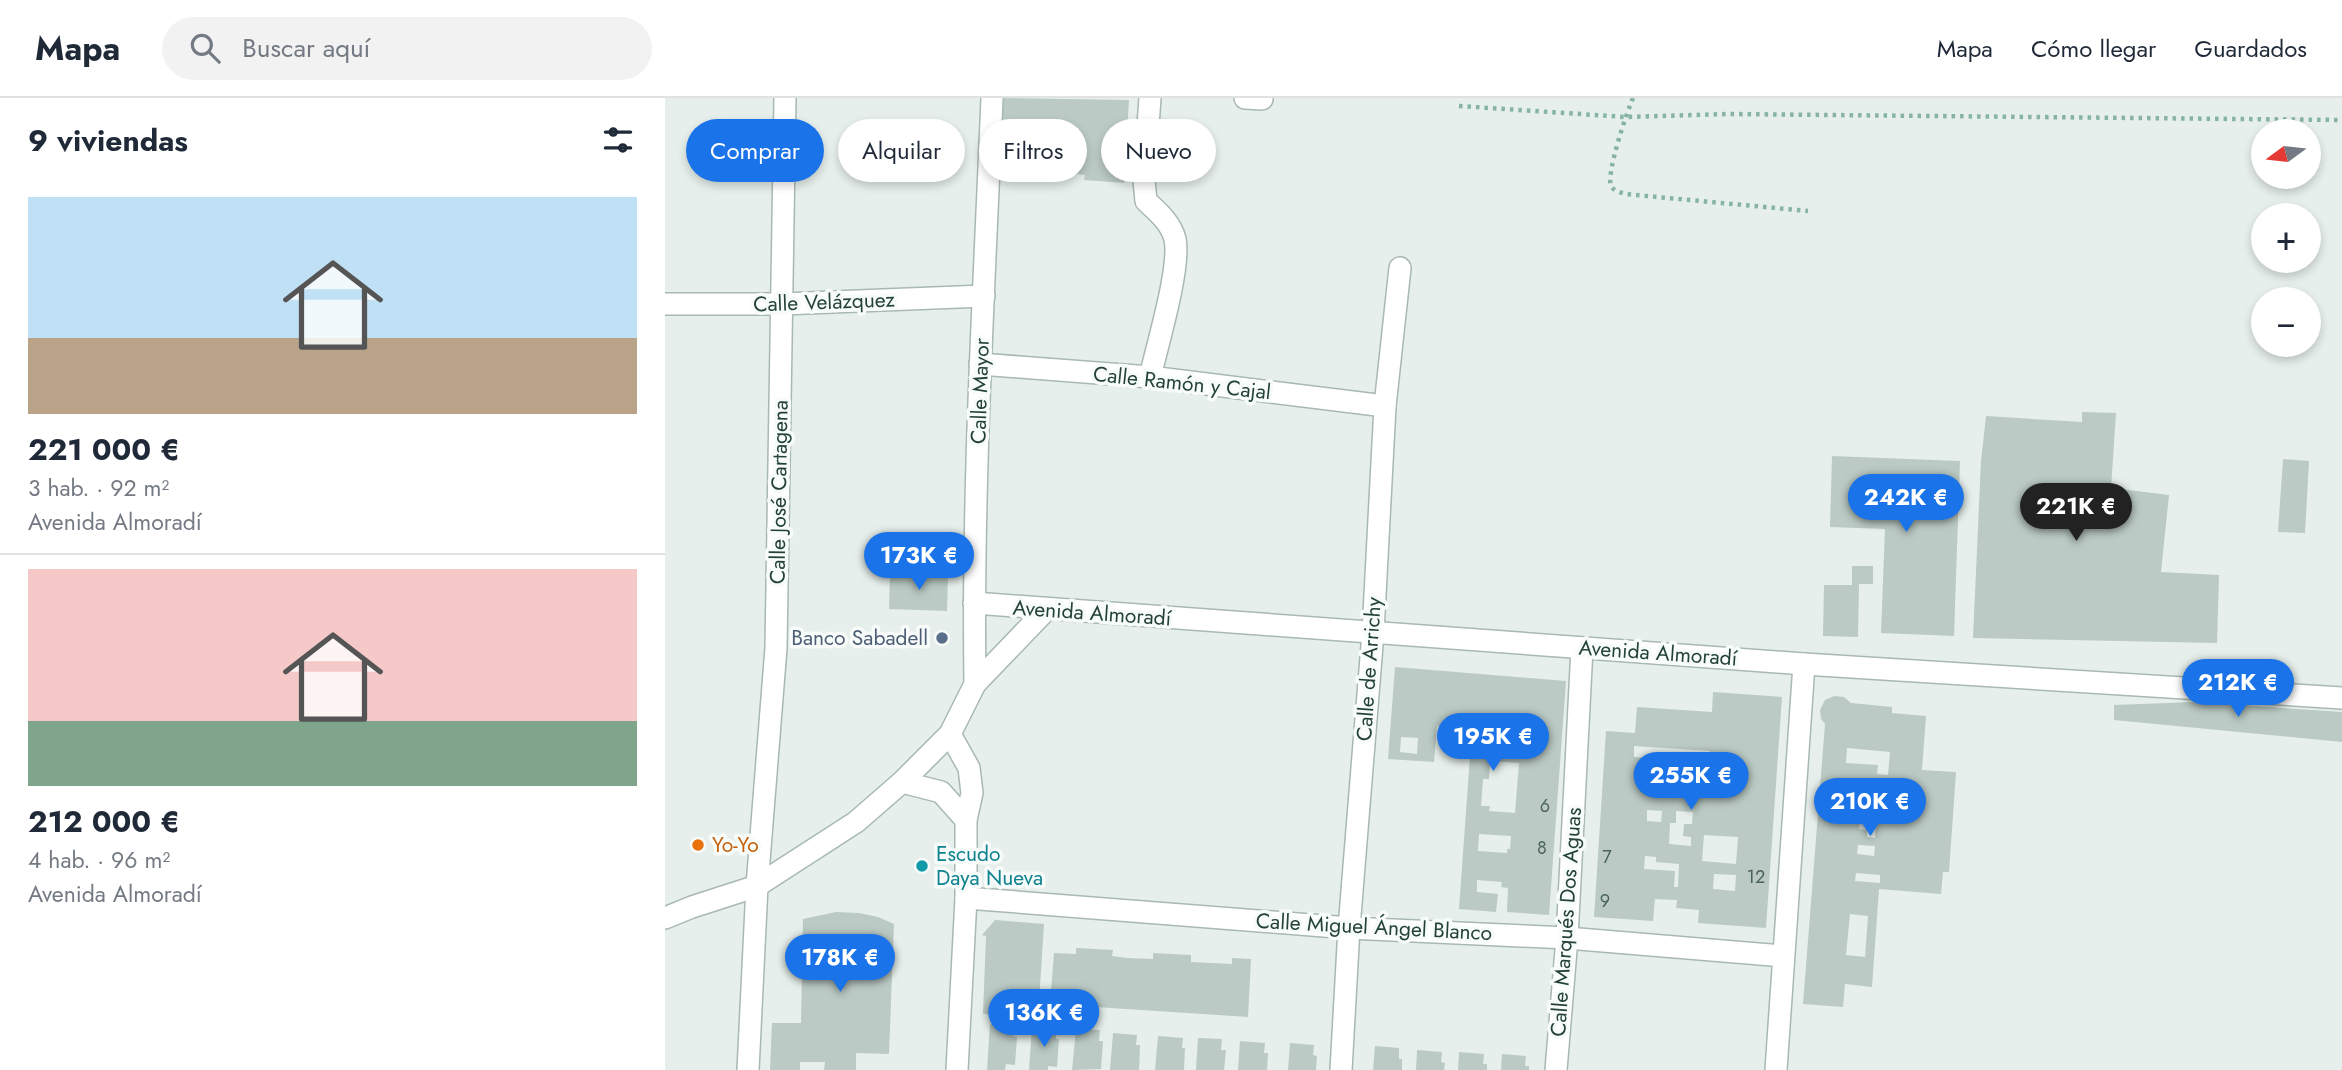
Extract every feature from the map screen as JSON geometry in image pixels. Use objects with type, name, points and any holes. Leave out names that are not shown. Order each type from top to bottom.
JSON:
[{"type":"street","name":"Calle José Cartagena","points":[[748,1070],[757,886],[776,648],[785,98]]},
{"type":"street","name":"Calle Mayor","points":[[975,684],[974,603],[980,364],[992,98]]},
{"type":"street","points":[[1150,98],[1144,180],[1146,201],[1165,218],[1175,240],[1175,268],[1150,377]]},
{"type":"street","name":"Calle de Arrichy","points":[[1341,1070],[1349,928],[1373,633],[1385,406],[1400,268]]},
{"type":"street","name":"Calle Velázquez","points":[[665,304],[782,304],[984,296]]},
{"type":"street","name":"Calle Ramón y Cajal","points":[[980,364],[1150,377],[1385,406]]},
{"type":"street","name":"Avenida Almoradí","points":[[974,603],[1804,664],[2342,698]]},
{"type":"street","points":[[665,918],[757,886],[856,822],[902,782],[950,734],[975,684],[1046,610]]},
{"type":"street","name":"Calle Marqués Dos Aguas","points":[[1556,1070],[1567,938],[1582,648]]},
{"type":"street","points":[[1776,1070],[1804,664]]},
{"type":"street","points":[[950,734],[969,768],[972,793],[966,820],[966,898],[957,1070]]},
{"type":"street","points":[[902,782],[941,792],[966,820]]},
{"type":"street","name":"Calle Miguel Ángel Blanco","points":[[966,898],[1349,928],[1567,938],[1783,956]]},
{"type":"path","points":[[1633,98],[1625,117],[1611,173],[1611,185],[1615,191],[1808,211]]},
{"type":"path","points":[[1459,106],[1625,117],[1728,114],[2342,120]]},
{"type":"building","points":[[1002,98],[1129,100],[1128,119],[1101,119],[1101,181],[1087,180],[1087,119],[1000,119]]},
{"type":"building","points":[[2082,412],[2116,413],[2111,488],[2169,495],[2161,572],[2219,575],[2217,643],[1973,638],[1981,461],[1986,416],[2082,422]]},
{"type":"building","points":[[1832,456],[1960,461],[1954,636],[1881,633],[1885,529],[1830,527]]},
{"type":"building","points":[[2283,459],[2309,461],[2305,533],[2278,532]]},
{"type":"building","points":[[1852,566],[1873,566],[1873,584],[1859,584],[1858,637],[1823,636],[1824,585],[1852,585]]},
{"type":"building","points":[[890,573],[948,574],[947,611],[889,609]]},
{"type":"building","points":[[1395,667],[1566,681],[1549,915],[1507,912],[1508,888],[1501,887],[1502,882],[1477,880],[1477,892],[1498,894],[1496,912],[1459,909],[1472,728],[1437,726],[1434,762],[1388,759]],"holes":[[[1489,713],[1504,714],[1503,727],[1488,726]],[[1519,715],[1537,716],[1536,727],[1518,726]],[[1401,737],[1418,738],[1417,754],[1400,752]],[[1490,761],[1519,763],[1515,813],[1489,811],[1490,806],[1481,806],[1483,779],[1489,779]],[[1479,834],[1511,836],[1507,853],[1478,851]]]},
{"type":"building","points":[[1713,692],[1782,697],[1766,928],[1698,923],[1699,910],[1676,908],[1677,900],[1655,899],[1653,921],[1594,917],[1606,731],[1635,733],[1637,707],[1712,712]],"holes":[[[1634,746],[1710,751],[1707,781],[1723,782],[1724,769],[1743,770],[1742,791],[1707,788],[1706,798],[1646,794],[1648,758],[1634,757]],[[1647,810],[1662,811],[1661,822],[1647,821]],[[1676,811],[1693,812],[1692,824],[1684,824],[1683,836],[1691,837],[1691,846],[1669,844],[1670,823],[1676,823]],[[1704,835],[1738,837],[1736,864],[1702,861]],[[1645,856],[1656,857],[1656,862],[1679,864],[1678,887],[1674,887],[1675,871],[1644,869]],[[1714,874],[1736,875],[1735,891],[1713,889]]]},
{"type":"building","points":[[1834,696],[1844,697],[1851,703],[1892,707],[1892,713],[1926,716],[1922,770],[1956,772],[1949,872],[1943,872],[1941,894],[1879,889],[1872,987],[1845,984],[1843,1007],[1803,1004],[1825,724],[1820,710],[1825,700]],"holes":[[[1847,748],[1890,752],[1888,775],[1877,774],[1878,765],[1846,763]],[[1853,791],[1875,792],[1875,838],[1867,837],[1867,830],[1859,829],[1860,819],[1851,818]],[[1858,845],[1875,846],[1874,856],[1857,854]],[[1856,873],[1880,875],[1880,883],[1855,881]],[[1850,914],[1868,916],[1865,957],[1846,955]]]},
{"type":"building","points":[[2196,702],[2342,712],[2342,742],[2114,720],[2114,705]]},
{"type":"building","points":[[836,912],[859,913],[894,924],[889,1054],[856,1053],[856,1070],[824,1070],[825,1062],[800,1062],[800,1070],[770,1070],[772,1023],[801,1023],[803,919]]},
{"type":"building","points":[[995,920],[1044,924],[1038,1018],[983,1014],[986,936],[982,935]]},
{"type":"building","points":[[1076,948],[1113,950],[1112,956],[1127,958],[1153,959],[1153,953],[1191,955],[1191,962],[1232,964],[1232,958],[1251,959],[1248,1017],[1050,1004],[1054,953],[1076,954]]},
{"type":"building","points":[[990,1024],[1014,1026],[1013,1036],[1017,1037],[1015,1065],[1006,1064],[1005,1070],[987,1070]]},
{"type":"building","points":[[1032,1027],[1056,1028],[1056,1039],[1059,1039],[1057,1067],[1029,1070]]},
{"type":"building","points":[[1076,1029],[1100,1030],[1099,1041],[1103,1041],[1101,1069],[1072,1070]]},
{"type":"building","points":[[1113,1033],[1137,1035],[1136,1045],[1140,1045],[1139,1070],[1110,1070]]},
{"type":"building","points":[[1158,1036],[1183,1038],[1184,1070],[1155,1070]]},
{"type":"building","points":[[1198,1038],[1222,1039],[1221,1050],[1226,1050],[1224,1070],[1196,1070]]},
{"type":"building","points":[[1240,1041],[1265,1043],[1264,1053],[1268,1053],[1267,1070],[1238,1070]]},
{"type":"building","points":[[1290,1043],[1314,1045],[1313,1055],[1317,1056],[1316,1070],[1288,1070]]},
{"type":"building","points":[[1375,1046],[1399,1048],[1402,1070],[1373,1070]]},
{"type":"building","points":[[1417,1050],[1442,1052],[1444,1070],[1416,1070]]},
{"type":"building","points":[[1459,1052],[1484,1054],[1483,1064],[1487,1064],[1487,1070],[1458,1070]]},
{"type":"building","points":[[1502,1054],[1526,1056],[1525,1066],[1529,1066],[1529,1070],[1501,1070]]},
{"type":"place","name":"Banco Sabadell","points":[[942,638]]},
{"type":"place","name":"Yo-Yo","points":[[698,845]]},
{"type":"place","name":"Escudo Daya Nueva","points":[[922,866]]}]
